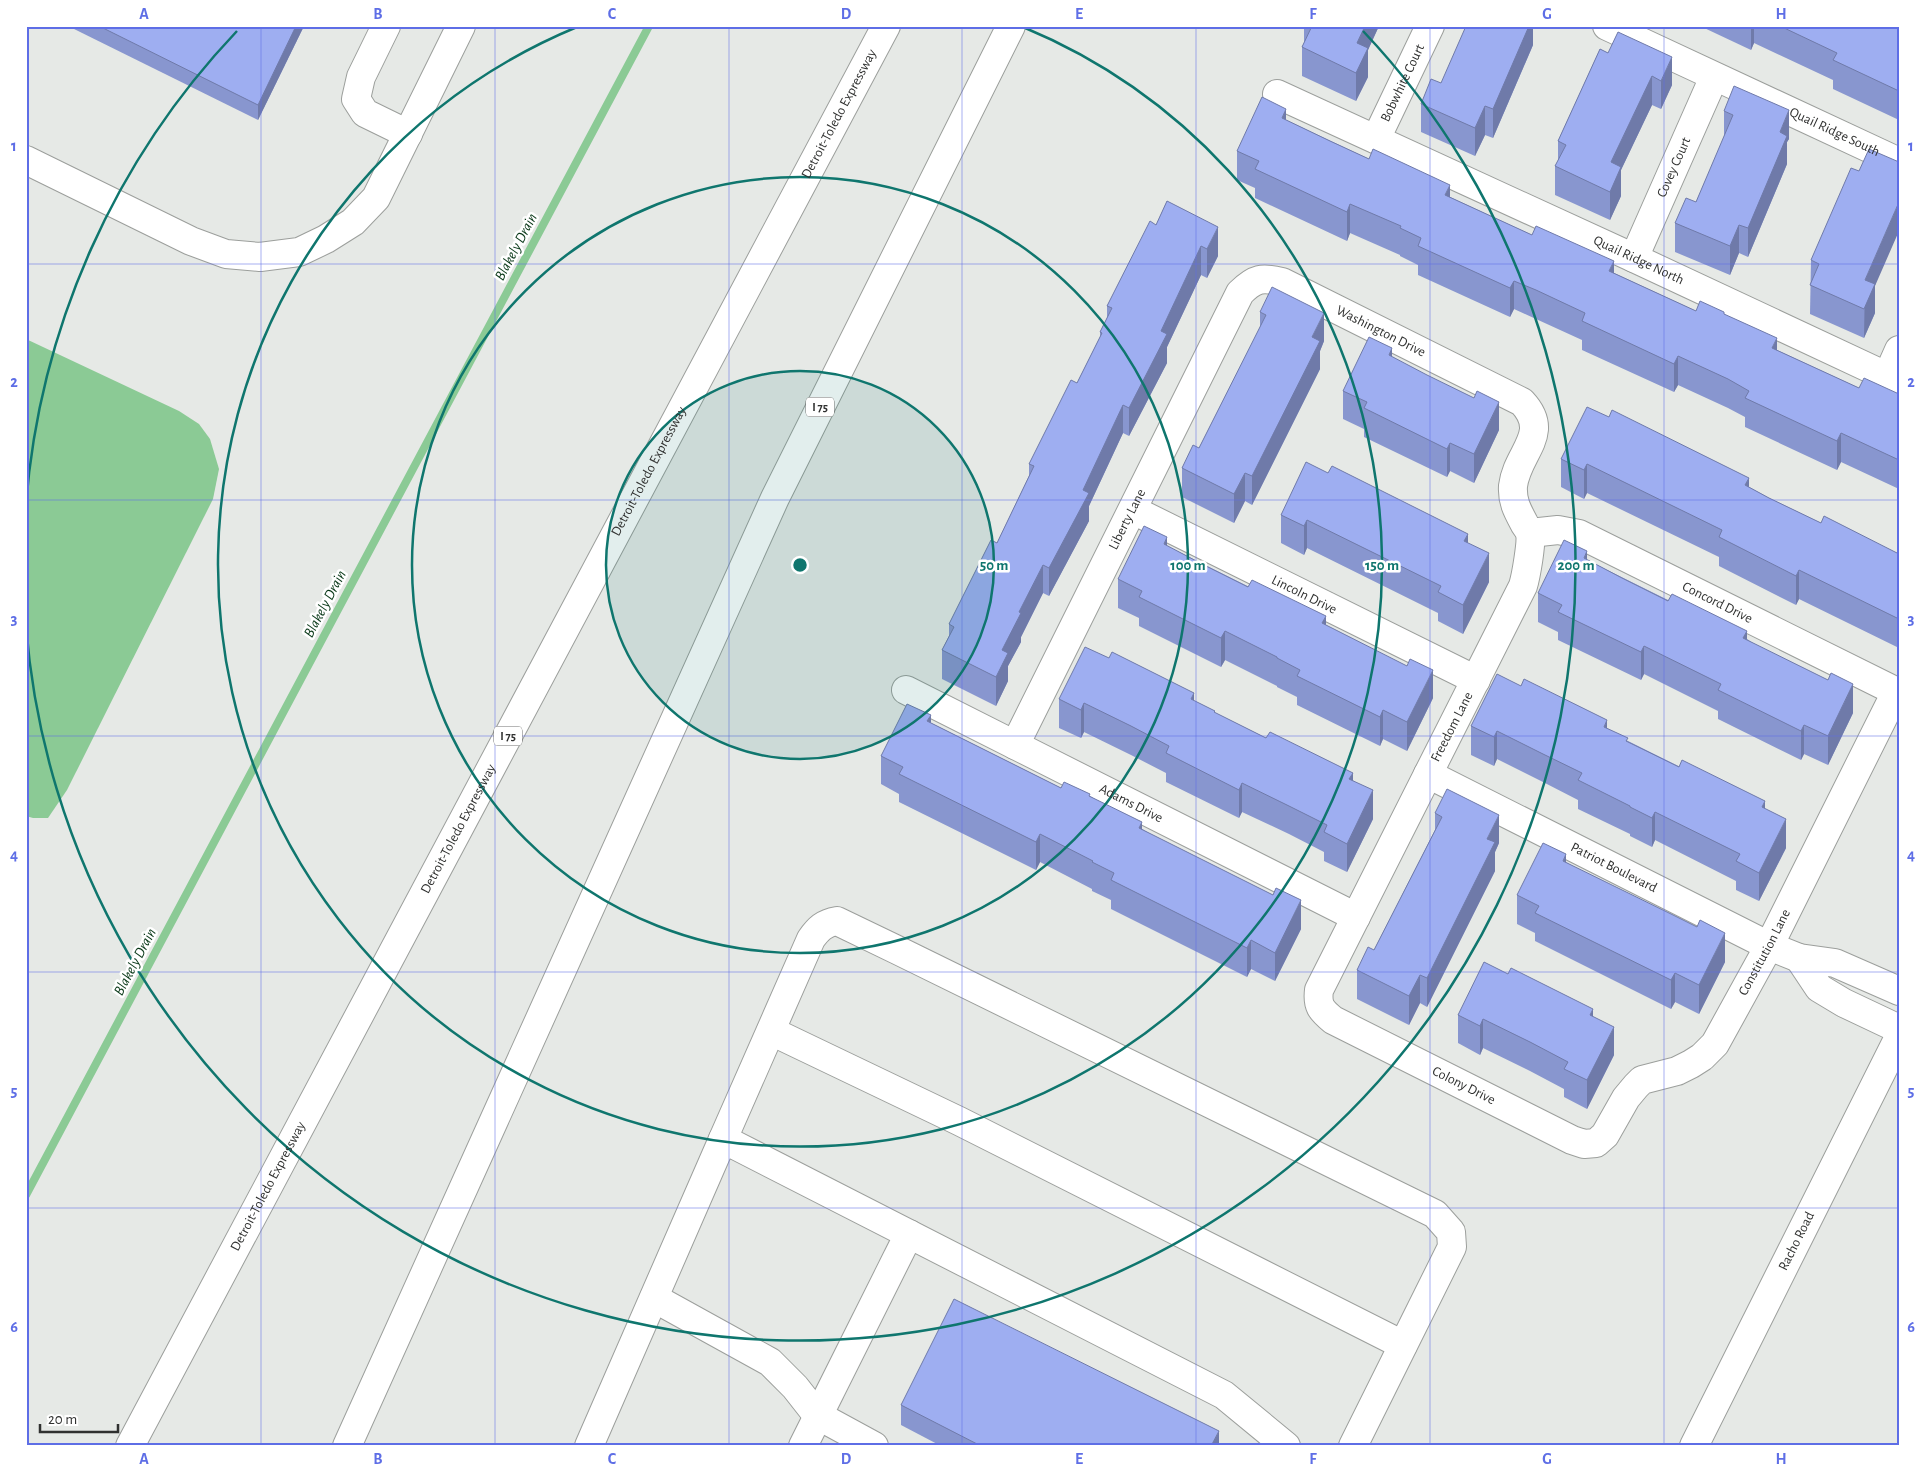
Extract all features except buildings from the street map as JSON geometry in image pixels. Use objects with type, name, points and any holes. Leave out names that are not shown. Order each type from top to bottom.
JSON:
[{"type":"main road","points":[[386,26],[360,77],[356,99],[365,113],[408,134]]},
{"type":"main road","points":[[26,160],[190,241],[226,254],[260,257],[299,252],[326,239],[353,222],[376,198],[461,26]]},
{"type":"main road","name":"Detroit-Toledo Expressway","points":[[130,1446],[886,26]]},
{"type":"main road","name":"I 75","points":[[347,1446],[775,498],[1011,26]]},
{"type":"main road","name":"Bobwhite Court","points":[[1376,140],[1430,26]]},
{"type":"main road","name":"Quail Ridge South","points":[[1607,26],[1899,162]]},
{"type":"main road","name":"Covey Court","points":[[1634,258],[1714,77]]},
{"type":"main road","name":"Quail Ridge North","points":[[1277,94],[1634,258],[1893,380]]},
{"type":"main road","name":"Washington Drive","points":[[1240,293],[1256,280],[1268,279],[1282,282],[1522,402],[1528,409],[1535,426],[1533,436],[1515,475],[1512,497],[1516,510],[1530,533]]},
{"type":"main road","name":"Liberty Lane","points":[[1015,745],[1240,293]]},
{"type":"main road","points":[[1893,380],[1899,350]]},
{"type":"main road","name":"Lincoln Drive","points":[[1133,510],[1476,680]]},
{"type":"main road","name":"Concord Drive","points":[[1530,533],[1558,530],[1580,534],[1898,692]]},
{"type":"main road","name":"Freedom Lane","points":[[1354,1031],[1324,1013],[1318,1003],[1319,990],[1523,586],[1530,533]]},
{"type":"main road","name":"Adams Drive","points":[[906,690],[1356,917]]},
{"type":"main road","name":"Constitution Lane","points":[[1572,1140],[1584,1144],[1596,1143],[1605,1135],[1626,1098],[1642,1080],[1677,1071],[1702,1057],[1715,1044],[1769,946],[1898,692]]},
{"type":"main road","name":"Patriot Boulevard","points":[[1428,774],[1769,946],[1799,958],[1835,963],[1899,991]]},
{"type":"main road","points":[[589,1446],[811,939],[817,930],[828,922],[837,921],[1435,1214],[1451,1232],[1452,1247],[1352,1446]]},
{"type":"main road","points":[[1799,958],[1819,988],[1844,1003],[1899,1029]]},
{"type":"main road","points":[[771,1031],[958,1122],[1403,1345]]},
{"type":"main road","name":"Colony Drive","points":[[1354,1031],[1572,1140]]},
{"type":"main road","name":"Racho Road","points":[[1694,1446],[1899,1037]]},
{"type":"main road","points":[[723,1139],[1224,1395],[1286,1446]]},
{"type":"main road","points":[[803,1446],[909,1234]]},
{"type":"main road","points":[[654,1298],[770,1362],[795,1387],[817,1415],[874,1446]]},
{"type":"shaded area","points":[[26,339],[179,411],[199,424],[210,439],[219,469],[213,499],[67,790],[48,818],[26,816]]},
{"type":"waterway","name":"Blakely Drain","points":[[26,1195],[649,26]]}]
